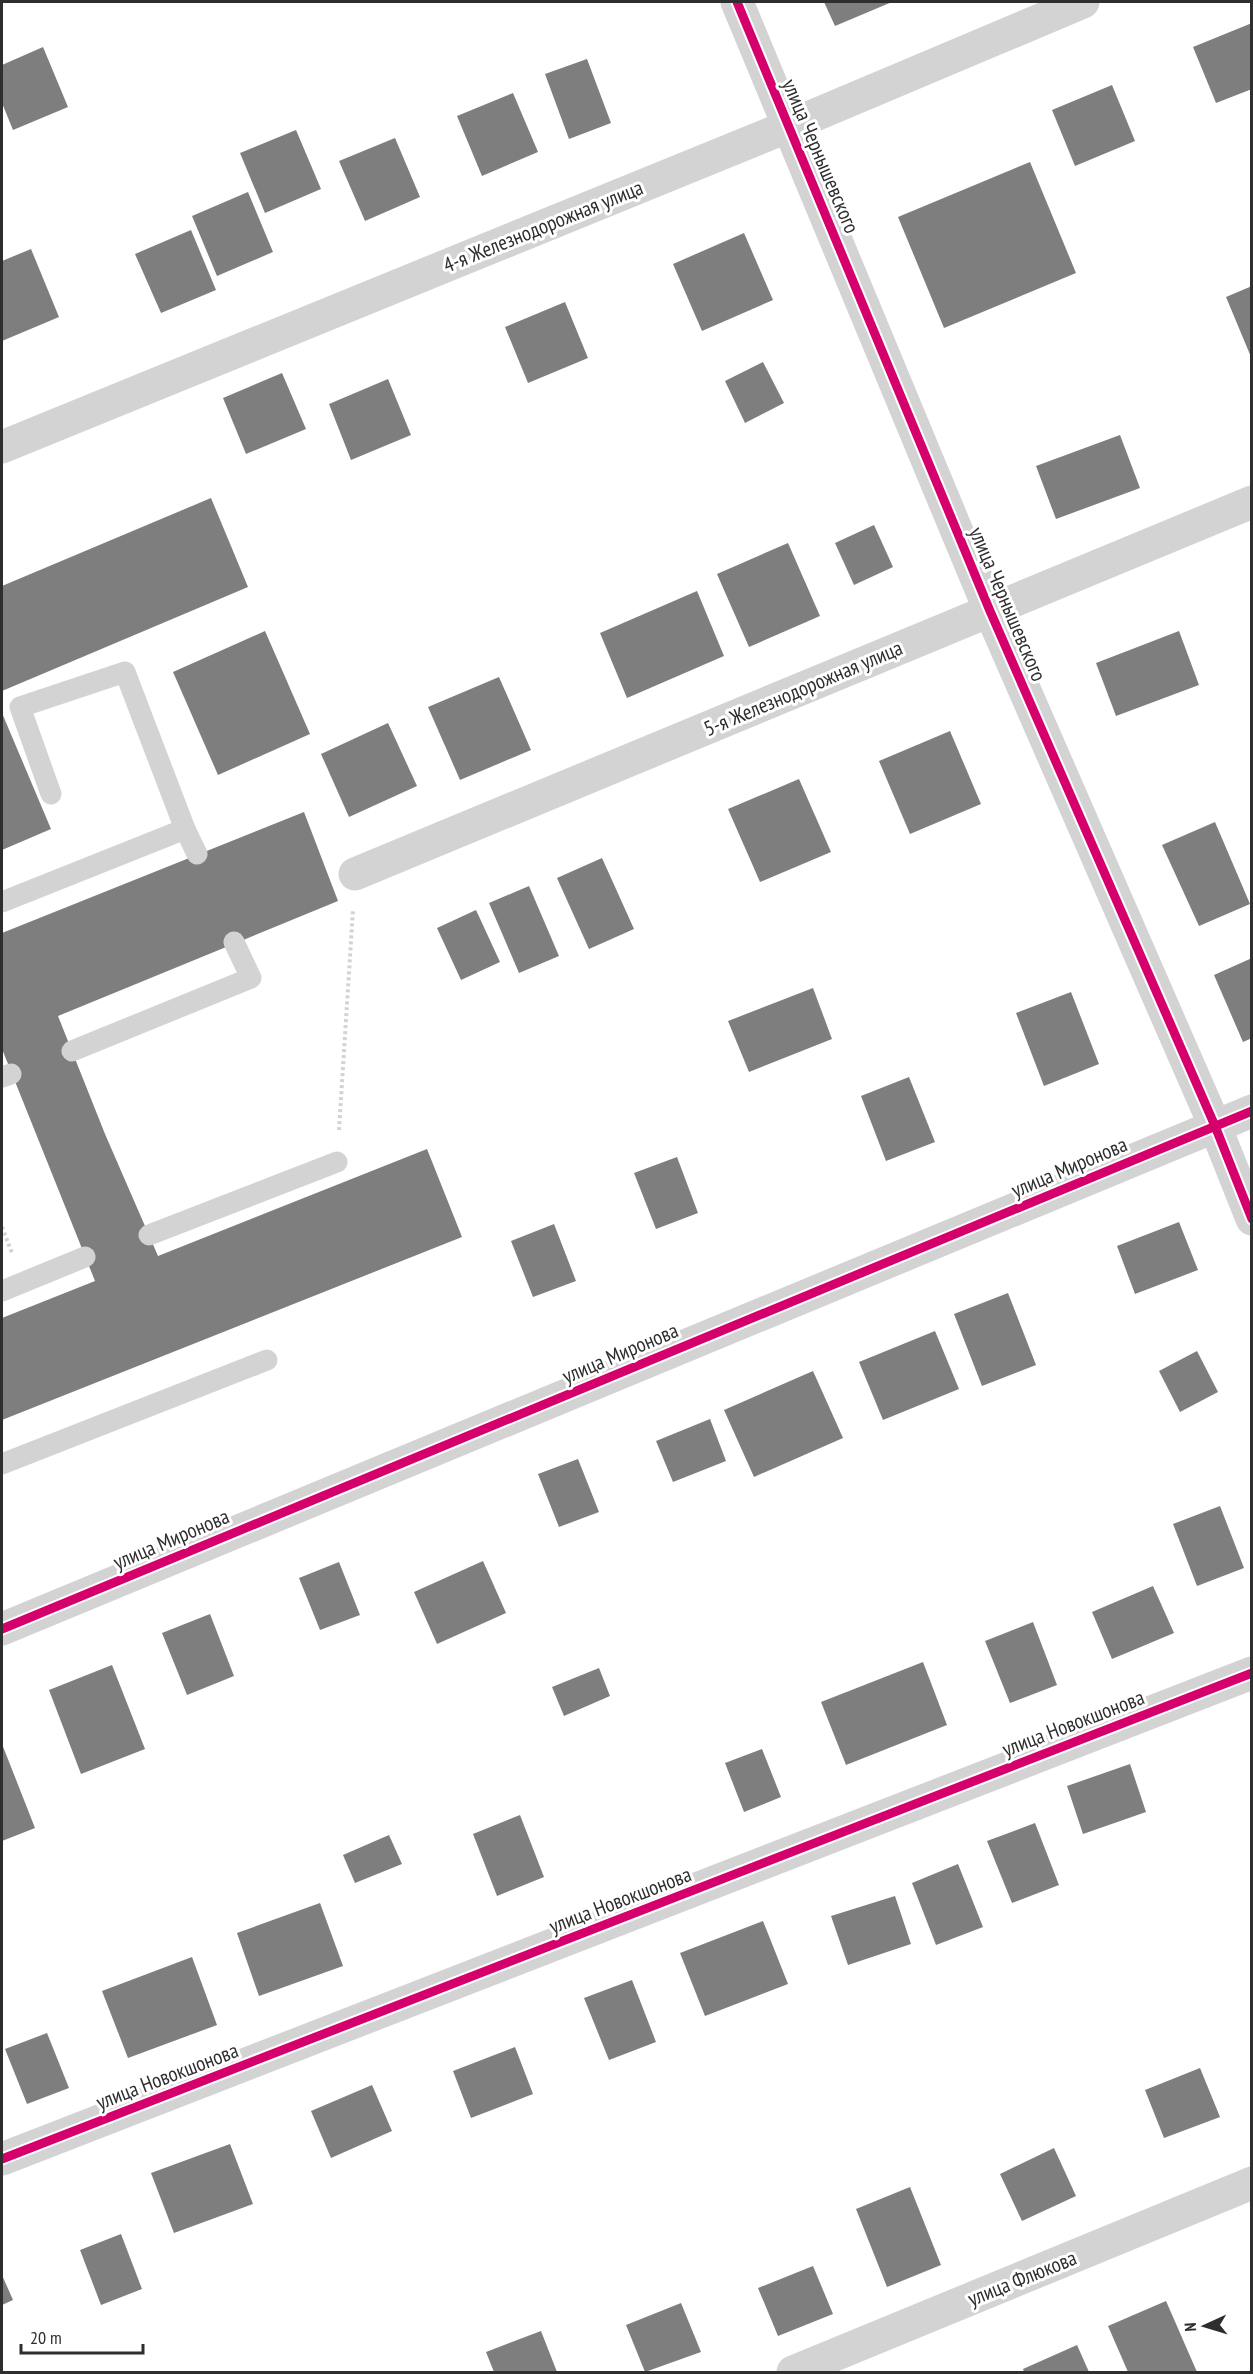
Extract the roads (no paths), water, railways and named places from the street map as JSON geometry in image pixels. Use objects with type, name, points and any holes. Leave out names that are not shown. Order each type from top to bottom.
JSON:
[{"type":"street","name":"улица Чернышевского","points":[[737,2],[990,610],[1215,1126],[1251,1219]]},
{"type":"street","name":"4-я Железнодорожная улица","points":[[2,447],[789,126],[1083,2]]},
{"type":"street","name":"5-я Железнодорожная улица","points":[[355,874],[1251,502]]},
{"type":"street","name":"улица Миронова","points":[[2,1629],[1251,1111]]},
{"type":"street","name":"улица Новокшонова","points":[[2,2159],[1251,1673]]},
{"type":"street","name":"улица Флюкова","points":[[793,2373],[1251,2183]]},
{"type":"lane","points":[[51,794],[20,707],[125,672],[185,829],[197,854]]},
{"type":"lane","points":[[2,902],[185,829]]},
{"type":"lane","points":[[72,1051],[251,978],[234,942]]},
{"type":"lane","points":[[149,1235],[337,1162]]},
{"type":"lane","points":[[2,1291],[85,1257]]},
{"type":"lane","points":[[2,1464],[267,1360]]}]
